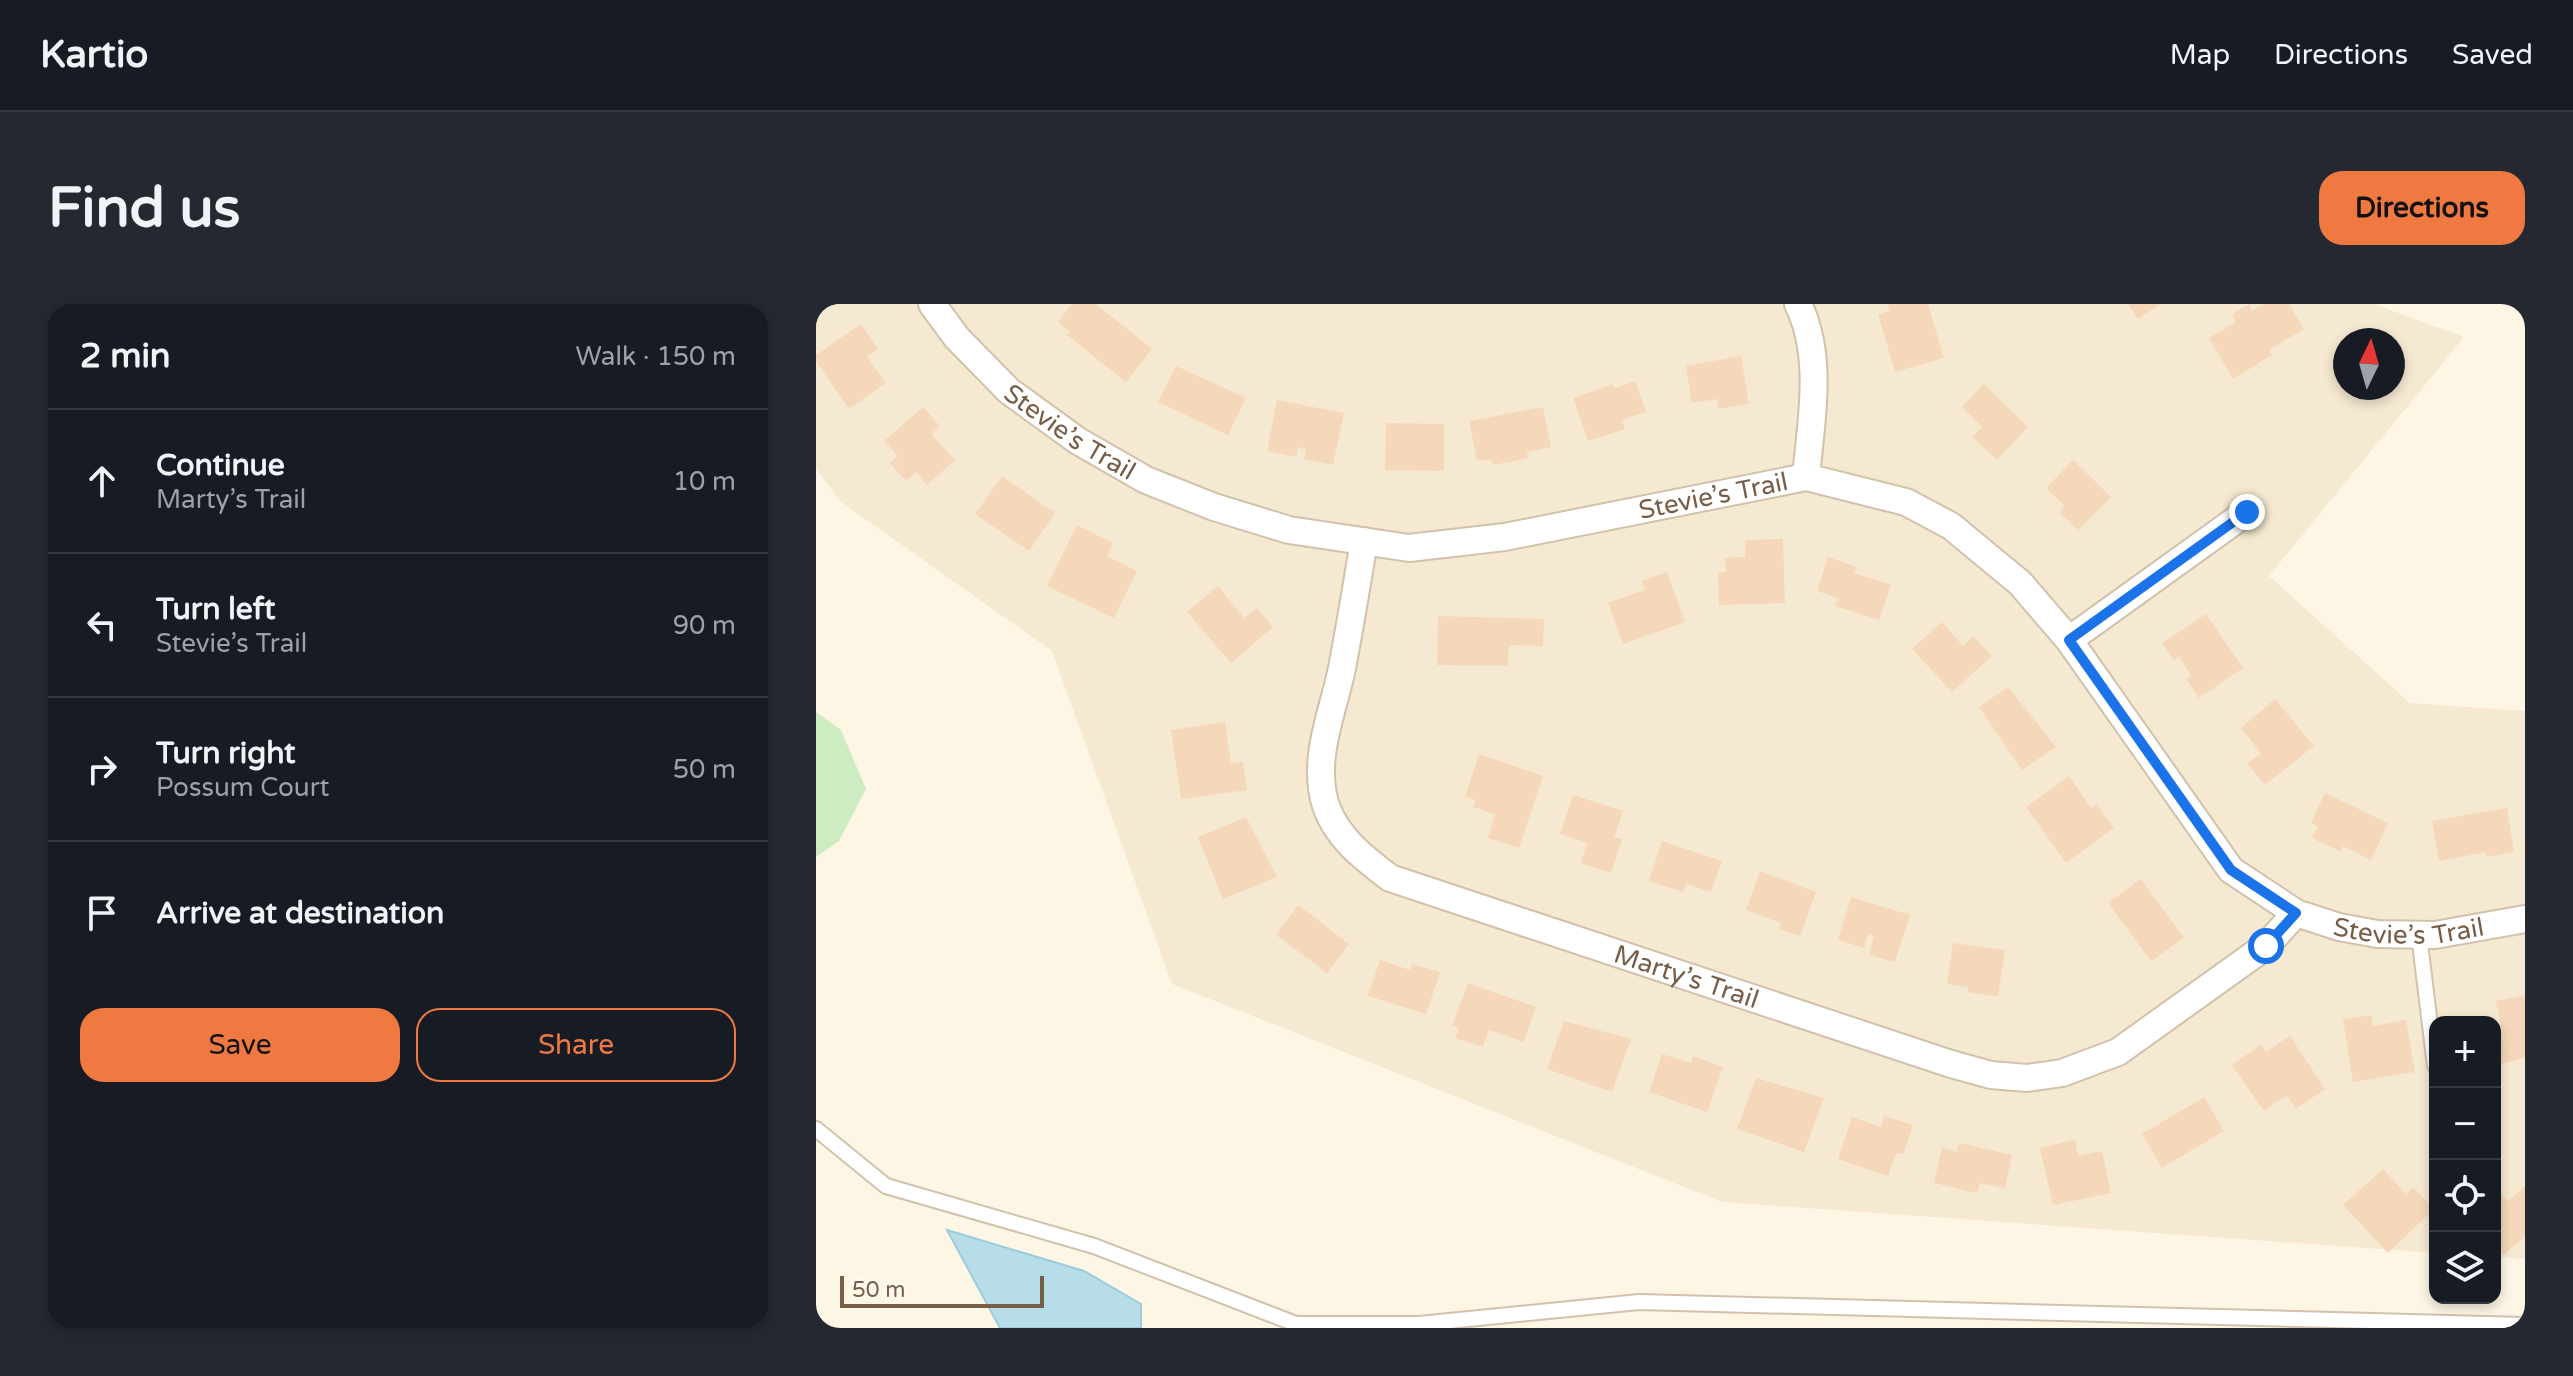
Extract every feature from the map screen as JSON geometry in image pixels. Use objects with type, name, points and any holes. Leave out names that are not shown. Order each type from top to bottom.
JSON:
[{"type":"street","name":"Stevie’s Trail","points":[[932,304],[957,338],[1009,391],[1078,441],[1146,480],[1214,507],[1289,530],[1409,548],[1505,537],[1806,477],[1906,502],[1951,526],[2020,583],[2069,640],[2231,870],[2296,913],[2339,927],[2377,934],[2419,935],[2525,919]]},
{"type":"street","points":[[1798,304],[1805,318],[1815,379],[1806,477]]},
{"type":"street","points":[[2069,640],[2247,512]]},
{"type":"street","name":"Marty’s Trail","points":[[1364,541],[1342,671],[1321,755],[1322,779],[1326,805],[1337,828],[1357,853],[1390,878],[1951,1064],[1991,1075],[2027,1078],[2062,1073],[2118,1052],[2266,946],[2296,913]]},
{"type":"lane","points":[[2419,935],[2429,1017]]},
{"type":"lane","points":[[816,1129],[886,1186],[1094,1246],[1296,1324],[1419,1324],[1639,1302],[2525,1325]]},
{"type":"shaded area","points":[[816,304],[2374,304],[2464,337],[2269,576],[2410,703],[2525,711],[2525,1259],[2501,1257],[2501,1016],[2429,1016],[2429,1253],[1722,1202],[1172,984],[1052,651],[841,502],[816,469]]},
{"type":"green space","points":[[816,712],[841,730],[866,789],[839,841],[816,857]]},
{"type":"water","points":[[947,1230],[1084,1271],[1141,1304],[1141,1328],[1000,1328]]},
{"type":"building","points":[[1072,304],[1096,304],[1152,349],[1126,382],[1067,335],[1070,332],[1058,322]]},
{"type":"building","points":[[1887,304],[1928,304],[1944,358],[1895,372],[1878,314],[1890,311]]},
{"type":"building","points":[[2128,304],[2161,304],[2138,319]]},
{"type":"building","points":[[2249,304],[2252,311],[2264,304],[2289,304],[2304,329],[2269,350],[2272,355],[2233,379],[2209,338],[2236,322],[2232,314]]},
{"type":"building","points":[[861,324],[878,349],[867,357],[886,383],[849,409],[816,361],[816,355]]},
{"type":"building","points":[[1741,356],[1749,404],[1719,409],[1717,399],[1692,403],[1686,366]]},
{"type":"building","points":[[1176,366],[1246,398],[1228,435],[1158,402]]},
{"type":"building","points":[[1635,381],[1646,412],[1622,420],[1625,429],[1588,441],[1573,398],[1613,384],[1615,388]]},
{"type":"building","points":[[1984,384],[2028,427],[1997,460],[1972,437],[1982,427],[1962,407]]},
{"type":"building","points":[[1277,400],[1344,413],[1333,465],[1304,459],[1306,449],[1298,447],[1296,457],[1267,451]]},
{"type":"building","points":[[923,407],[940,426],[931,434],[955,460],[927,485],[916,472],[906,481],[890,463],[898,456],[884,441]]},
{"type":"building","points":[[1543,407],[1551,447],[1527,452],[1528,458],[1493,465],[1491,459],[1477,461],[1469,421]]},
{"type":"building","points":[[1386,423],[1444,424],[1444,471],[1385,470]]},
{"type":"building","points":[[2073,460],[2111,497],[2078,530],[2059,512],[2065,506],[2046,488]]},
{"type":"building","points":[[1002,476],[1055,513],[1029,551],[975,514]]},
{"type":"building","points":[[1077,525],[1113,543],[1107,556],[1137,571],[1114,618],[1047,586]]},
{"type":"building","points":[[1783,539],[1785,603],[1719,605],[1718,573],[1726,572],[1725,558],[1745,557],[1745,540]]},
{"type":"building","points":[[1828,557],[1856,567],[1854,573],[1891,585],[1879,620],[1835,606],[1838,598],[1817,591]]},
{"type":"building","points":[[1667,572],[1685,622],[1623,644],[1608,603],[1645,590],[1642,581]]},
{"type":"building","points":[[1218,586],[1244,618],[1257,608],[1273,627],[1231,663],[1187,612]]},
{"type":"building","points":[[2206,614],[2243,668],[2199,698],[2186,679],[2191,675],[2179,657],[2174,660],[2162,643]]},
{"type":"building","points":[[1438,616],[1544,619],[1543,646],[1509,645],[1508,666],[1437,665]]},
{"type":"building","points":[[1942,622],[1963,646],[1973,636],[1992,656],[1952,692],[1912,649]]},
{"type":"building","points":[[2008,687],[2056,747],[2022,770],[1979,707]]},
{"type":"building","points":[[2275,699],[2314,746],[2265,785],[2247,764],[2261,753],[2241,728]]},
{"type":"building","points":[[1225,722],[1231,763],[1243,762],[1247,790],[1181,799],[1171,730]]},
{"type":"building","points":[[1479,754],[1543,776],[1519,848],[1488,838],[1495,814],[1473,807],[1476,800],[1465,797]]},
{"type":"building","points":[[2069,776],[2091,808],[2097,804],[2114,828],[2066,863],[2026,807]]},
{"type":"building","points":[[2325,793],[2388,823],[2371,860],[2343,846],[2340,851],[2312,838],[2318,826],[2311,823]]},
{"type":"building","points":[[1573,795],[1623,811],[1614,837],[1622,839],[1611,873],[1581,863],[1587,843],[1560,834]]},
{"type":"building","points":[[2507,808],[2514,852],[2486,857],[2486,852],[2439,861],[2432,821]]},
{"type":"building","points":[[1246,817],[1277,877],[1223,899],[1198,837]]},
{"type":"building","points":[[1662,841],[1722,861],[1711,892],[1686,884],[1683,892],[1649,881]]},
{"type":"building","points":[[1760,871],[1816,892],[1800,936],[1779,929],[1781,923],[1746,910]]},
{"type":"building","points":[[2141,879],[2184,938],[2151,961],[2108,903]]},
{"type":"building","points":[[1851,897],[1910,915],[1895,962],[1869,955],[1874,936],[1868,934],[1864,948],[1838,940]]},
{"type":"building","points":[[1298,905],[1349,944],[1327,973],[1276,935]]},
{"type":"building","points":[[1953,943],[2005,950],[1998,997],[1968,992],[1968,987],[1947,984]]},
{"type":"building","points":[[1380,960],[1410,970],[1412,964],[1440,972],[1426,1014],[1368,996]]},
{"type":"building","points":[[1468,983],[1536,1007],[1524,1042],[1489,1030],[1483,1047],[1455,1038],[1459,1028],[1452,1026]]},
{"type":"building","points":[[2525,995],[2525,1058],[2501,1064],[2501,1016],[2496,1001]]},
{"type":"building","points":[[2371,1015],[2373,1026],[2406,1020],[2415,1072],[2353,1082],[2343,1019]]},
{"type":"building","points":[[1564,1021],[1631,1039],[1612,1092],[1547,1069]]},
{"type":"building","points":[[2290,1036],[2325,1089],[2296,1109],[2287,1095],[2264,1111],[2232,1065],[2261,1045],[2266,1052]]},
{"type":"building","points":[[1662,1054],[1691,1063],[1693,1056],[1723,1067],[1707,1112],[1649,1092]]},
{"type":"building","points":[[1756,1078],[1824,1098],[1804,1152],[1737,1129]]},
{"type":"building","points":[[2204,1097],[2224,1131],[2162,1168],[2142,1134]]},
{"type":"building","points":[[1884,1116],[1913,1125],[1903,1155],[1896,1153],[1888,1176],[1838,1159],[1852,1117],[1881,1127]]},
{"type":"building","points":[[2075,1140],[2078,1156],[2102,1151],[2111,1193],[2053,1205],[2040,1148]]},
{"type":"building","points":[[1959,1143],[2012,1155],[2005,1188],[1980,1183],[1977,1193],[1934,1183],[1942,1148],[1957,1152]]},
{"type":"building","points":[[2383,1169],[2406,1194],[2413,1187],[2429,1204],[2429,1214],[2388,1253],[2343,1205]]},
{"type":"building","points":[[2525,1186],[2525,1237],[2503,1255],[2501,1196],[2508,1201]]},
{"type":"route","points":[[2247,512],[2069,640],[2231,870],[2296,913],[2266,946]]}]
